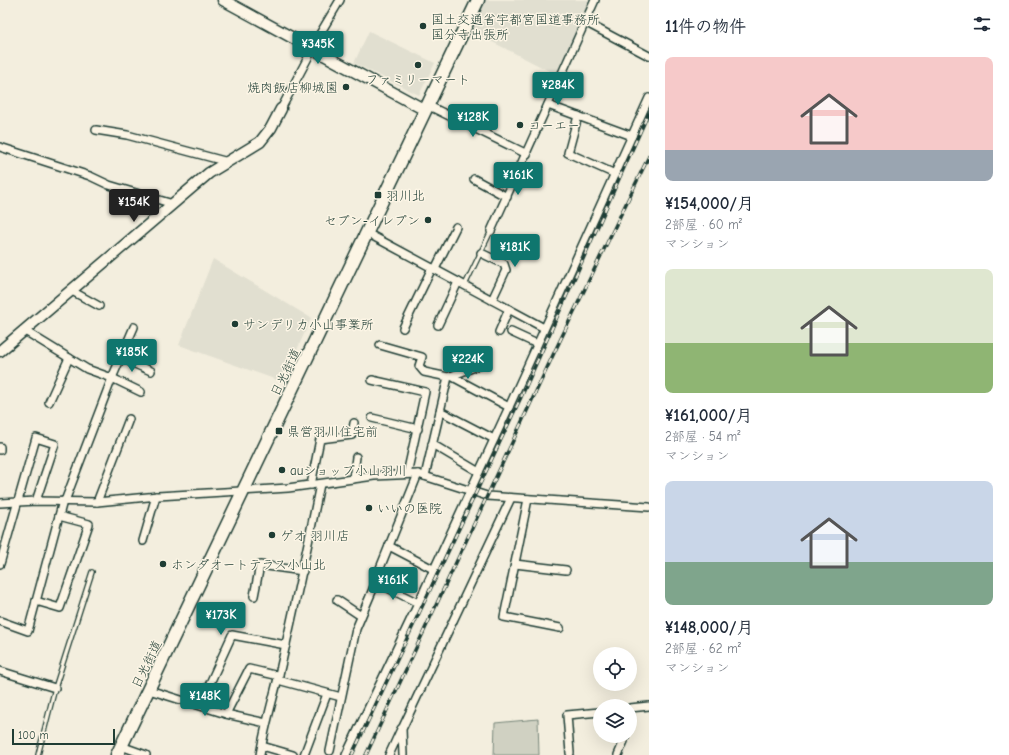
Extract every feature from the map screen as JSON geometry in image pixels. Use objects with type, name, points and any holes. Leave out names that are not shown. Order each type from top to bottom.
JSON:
[{"type":"highway","name":"日光街道","points":[[119,751],[478,0]]},
{"type":"street","points":[[223,0],[312,49],[426,108],[526,154]]},
{"type":"street","points":[[0,352],[209,173],[260,142],[271,128],[312,49],[340,0]]},
{"type":"street","points":[[491,231],[595,0]]},
{"type":"street","points":[[585,22],[649,56]]},
{"type":"street","points":[[346,755],[509,407],[649,98]]},
{"type":"street","points":[[548,105],[632,136]]},
{"type":"street","points":[[578,116],[568,153],[615,174]]},
{"type":"street","points":[[96,130],[128,135],[228,162]]},
{"type":"street","points":[[0,147],[90,176],[109,185],[173,204]]},
{"type":"street","points":[[474,179],[507,197]]},
{"type":"street","points":[[403,328],[433,268],[456,227]]},
{"type":"street","points":[[367,233],[544,328]]},
{"type":"street","points":[[481,254],[504,264],[506,270],[492,300]]},
{"type":"street","points":[[438,325],[458,282]]},
{"type":"street","points":[[72,291],[99,306]]},
{"type":"street","points":[[499,332],[509,309]]},
{"type":"street","points":[[0,622],[28,631],[64,501],[112,378],[134,327]]},
{"type":"street","points":[[25,331],[87,369],[112,378],[141,392]]},
{"type":"street","points":[[511,332],[537,344]]},
{"type":"street","points":[[380,345],[422,357],[419,366],[424,372],[450,376],[509,407]]},
{"type":"street","points":[[49,402],[69,358]]},
{"type":"street","points":[[121,358],[151,371]]},
{"type":"street","points":[[450,376],[483,364]]},
{"type":"street","points":[[330,751],[356,629],[376,582],[376,578],[421,475],[432,444],[450,376]]},
{"type":"street","points":[[372,380],[425,392],[407,474]]},
{"type":"street","points":[[440,411],[494,439]]},
{"type":"street","points":[[372,418],[418,429]]},
{"type":"street","points":[[97,502],[129,419]]},
{"type":"street","points":[[310,485],[320,440],[352,435],[354,423]]},
{"type":"street","points":[[0,564],[36,438],[55,444],[36,501]]},
{"type":"street","points":[[432,444],[479,472]]},
{"type":"street","points":[[353,479],[356,457]]},
{"type":"street","points":[[0,503],[18,501],[97,502],[156,496],[288,488],[353,479],[407,474],[421,475],[487,496],[649,508]]},
{"type":"street","points":[[260,755],[266,723],[286,645],[320,484]]},
{"type":"street","points":[[143,541],[156,496]]},
{"type":"street","points":[[389,755],[511,498]]},
{"type":"street","points":[[528,499],[504,617],[560,628]]},
{"type":"street","points":[[36,601],[60,608],[89,524],[59,516]]},
{"type":"street","points":[[390,546],[434,569]]},
{"type":"street","points":[[515,564],[566,570]]},
{"type":"street","points":[[254,596],[260,565],[302,571]]},
{"type":"street","points":[[376,582],[418,603]]},
{"type":"street","points":[[337,600],[361,616]]},
{"type":"street","points":[[200,705],[232,636],[286,645]]},
{"type":"street","points":[[226,714],[249,669],[327,694],[341,697]]},
{"type":"street","points":[[0,671],[55,688]]},
{"type":"street","points":[[149,690],[226,714],[266,723]]},
{"type":"street","points":[[304,755],[327,694]]},
{"type":"street","points":[[637,707],[649,706]]},
{"type":"street","points":[[570,753],[567,715],[593,713]]},
{"type":"street","points":[[402,729],[403,755]]},
{"type":"street","points":[[618,755],[622,743]]},
{"type":"street","points":[[262,746],[293,755]]},
{"type":"street","points":[[119,751],[146,755]]},
{"type":"lane","points":[[465,285],[491,231]]},
{"type":"lane","points":[[38,755],[55,688],[92,572]]},
{"type":"shaded area","points":[[485,0],[593,0],[559,76],[471,31]]},
{"type":"shaded area","points":[[369,31],[435,63],[419,95],[354,63]]},
{"type":"shaded area","points":[[213,259],[311,318],[283,382],[179,345]]},
{"type":"shaded area","points":[[538,719],[539,755],[494,755],[495,723]]},
{"type":"railway","points":[[352,755],[522,395],[649,112]]},
{"type":"railway","points":[[366,755],[554,353],[649,156]]},
{"type":"place","name":"国土交通省宇都宮国道事務所 国分寺出張所","points":[[423,26]]},
{"type":"place","name":"ファミリーマート","points":[[418,65]]},
{"type":"place","name":"焼肉飯店柳城園","points":[[346,87]]},
{"type":"place","name":"コーエー","points":[[520,125]]},
{"type":"place","name":"羽川北","points":[[378,195]]},
{"type":"place","name":"セブン-イレブン","points":[[428,220]]},
{"type":"place","name":"サンデリカ小山事業所","points":[[235,324]]},
{"type":"place","name":"県営羽川住宅前","points":[[279,431]]},
{"type":"place","name":"auショップ小山羽川","points":[[282,470]]},
{"type":"place","name":"いいの医院","points":[[369,508]]},
{"type":"place","name":"ゲオ 羽川店","points":[[272,535]]},
{"type":"place","name":"ホンダオートテラス小山北","points":[[163,564]]}]
